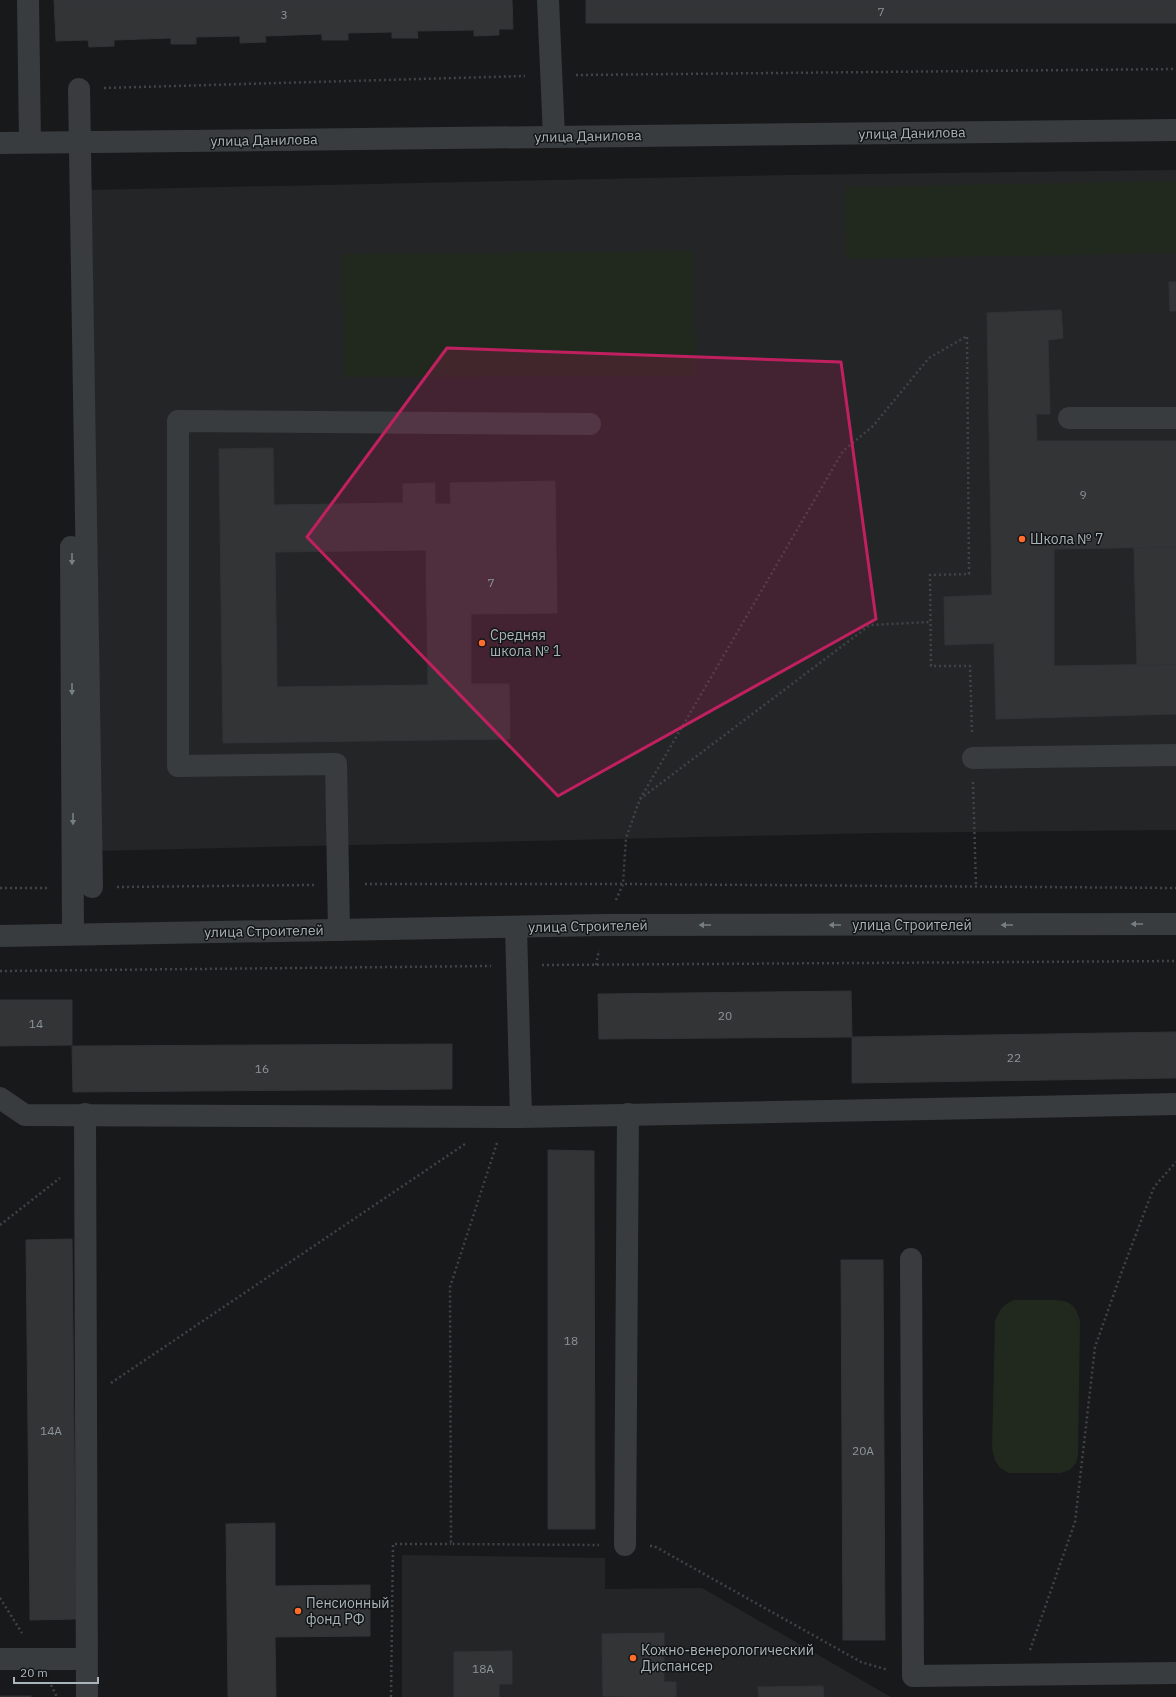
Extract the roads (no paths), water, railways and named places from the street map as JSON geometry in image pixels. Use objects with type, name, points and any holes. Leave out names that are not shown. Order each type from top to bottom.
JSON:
[{"type":"street","points":[[28,0],[30,142]]},
{"type":"street","points":[[548,0],[550,75],[554,137]]},
{"type":"street","points":[[73,934],[82,887],[75,142],[79,89]]},
{"type":"street","name":"улица Данилова","points":[[0,143],[1176,130]]},
{"type":"street","points":[[1069,418],[1176,418]]},
{"type":"street","points":[[339,930],[336,764],[178,766],[178,421],[590,424]]},
{"type":"street","points":[[973,758],[1176,755]]},
{"type":"street","name":"улица Строителей","points":[[0,936],[605,925],[1176,924]]},
{"type":"street","points":[[513,1117],[517,965],[516,926]]},
{"type":"street","points":[[0,1098],[25,1115],[85,1114],[513,1117],[1176,1104]]},
{"type":"street","points":[[85,1114],[87,1697]]},
{"type":"street","points":[[624,1545],[628,1114]]},
{"type":"street","points":[[911,1260],[913,1676],[1176,1673]]},
{"type":"street","points":[[0,1659],[86,1659]]},
{"type":"place","name":"Школа № 7","points":[[1022,539]]},
{"type":"place","name":"Средняя школа № 1","points":[[482,643]]},
{"type":"place","name":"Пенсионный фонд РФ","points":[[298,1611]]},
{"type":"place","name":"Кожно-венерологический Диспансер","points":[[633,1658]]}]
